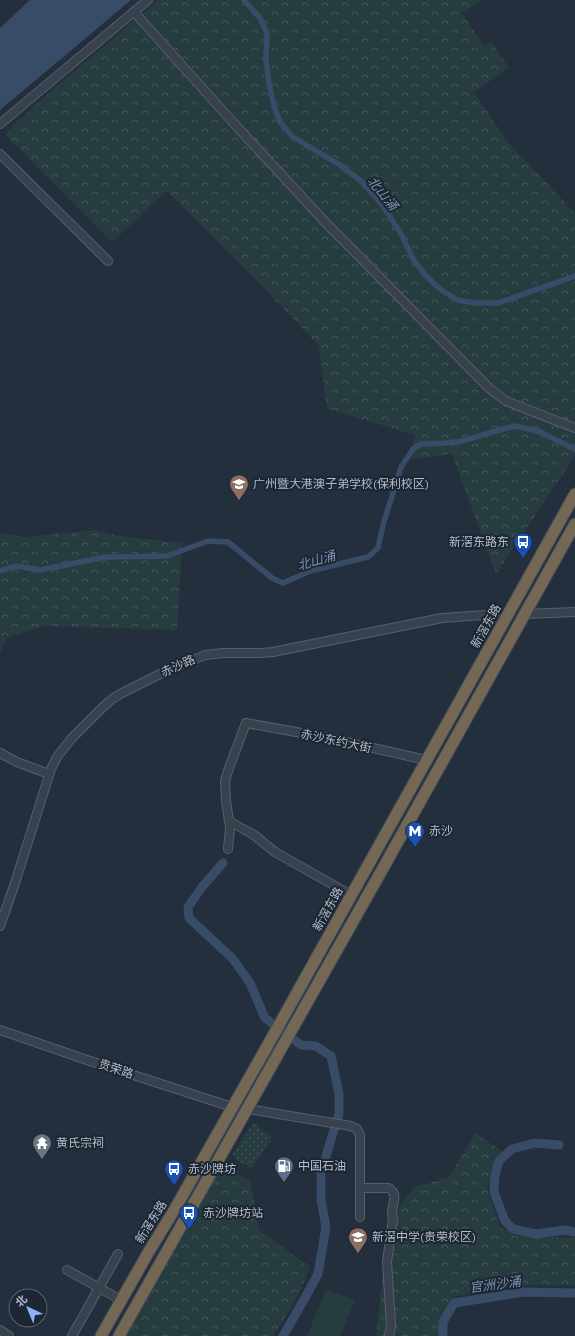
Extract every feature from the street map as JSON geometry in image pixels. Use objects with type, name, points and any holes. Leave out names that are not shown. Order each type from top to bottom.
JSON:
[{"type":"highway","name":"新滘东路","points":[[101,1336],[282,1020],[575,494]]},
{"type":"highway","points":[[119,1336],[248,1109],[575,524]]},
{"type":"street","points":[[0,124],[148,0]]},
{"type":"street","points":[[134,12],[239,129],[322,218],[490,389],[506,401],[575,428]]},
{"type":"street","points":[[0,154],[108,261]]},
{"type":"street","points":[[525,614],[575,612]]},
{"type":"street","name":"赤沙路","points":[[0,926],[18,876],[49,774],[57,757],[64,746],[112,699],[164,672],[205,655],[223,653],[273,652],[452,616],[484,615],[504,620]]},
{"type":"street","name":"赤沙东约大街","points":[[229,821],[225,781],[228,768],[246,723],[329,738],[426,760]]},
{"type":"street","points":[[0,754],[49,774]]},
{"type":"street","points":[[228,849],[230,834],[229,821]]},
{"type":"street","points":[[229,821],[254,834],[275,852],[351,895]]},
{"type":"street","name":"贵荣路","points":[[0,1030],[232,1107]]},
{"type":"street","points":[[248,1109],[352,1126],[357,1129],[360,1135],[360,1217]]},
{"type":"street","points":[[360,1188],[385,1187],[391,1189],[394,1195],[392,1214],[393,1219],[387,1262],[391,1325],[389,1336]]},
{"type":"street","points":[[72,1336],[118,1254]]},
{"type":"street","points":[[67,1270],[121,1300]]},
{"type":"street","points":[[0,1330],[9,1336]]},
{"type":"green space","points":[[158,0],[481,0],[462,13],[484,46],[491,41],[509,68],[474,92],[507,141],[575,213],[575,456],[496,574],[452,454],[411,459],[415,435],[327,409],[319,346],[265,289],[167,191],[112,242],[5,134],[36,104]]},
{"type":"green space","points":[[97,530],[117,536],[182,543],[177,630],[44,626],[7,638],[0,653],[0,533],[25,537]]},
{"type":"green space","points":[[253,1123],[256,1123],[262,1130],[271,1136],[271,1140],[252,1168],[238,1161],[232,1155]]},
{"type":"green space","points":[[476,1133],[504,1153],[492,1166],[487,1189],[500,1227],[516,1236],[575,1238],[575,1286],[538,1285],[490,1289],[455,1297],[441,1317],[438,1336],[376,1336],[389,1221],[414,1187],[448,1178]]},
{"type":"green space","points":[[220,1168],[250,1180],[259,1230],[310,1267],[303,1286],[294,1303],[273,1336],[125,1336]]},
{"type":"green space","points":[[326,1289],[355,1300],[340,1336],[307,1336]]},
{"type":"water","points":[[30,0],[131,0],[0,110],[0,28]]},
{"type":"waterway","name":"北山涌","points":[[244,0],[260,18],[267,33],[266,59],[269,84],[274,106],[280,122],[293,137],[340,165],[362,182],[383,206],[401,234],[413,259],[425,275],[440,289],[457,300],[476,303],[498,303],[575,276]]},
{"type":"waterway","name":"北山涌","points":[[0,571],[16,566],[40,570],[106,557],[167,556],[208,541],[228,542],[272,578],[283,583],[310,571],[368,557],[378,548],[383,525],[401,467],[413,449],[421,444],[462,441],[514,426],[538,431],[575,449]]},
{"type":"waterway","points":[[223,863],[202,887],[188,907],[189,918],[233,959],[250,983],[265,1018],[301,1045],[316,1046],[331,1056],[339,1094],[339,1113],[321,1173],[321,1200],[326,1227],[318,1274],[283,1336]]},
{"type":"waterway","name":"官洲沙涌","points":[[559,1145],[535,1143],[512,1149],[499,1161],[495,1175],[494,1192],[505,1221],[513,1229],[536,1234],[565,1230],[575,1232]]},
{"type":"waterway","name":"官洲沙涌","points":[[443,1336],[443,1322],[454,1303],[523,1292],[575,1293]]},
{"type":"place","name":"广州暨大港澳子弟学校(保利校区)","points":[[239,501]]},
{"type":"place","name":"新滘东路东","points":[[523,559]]},
{"type":"place","name":"赤沙","points":[[415,848]]},
{"type":"place","name":"黄氏宗祠","points":[[42,1160]]},
{"type":"place","name":"中国石油","points":[[284,1183]]},
{"type":"place","name":"赤沙牌坊","points":[[174,1186]]},
{"type":"place","name":"赤沙牌坊站","points":[[189,1230]]},
{"type":"place","name":"新滘中学(贵荣校区)","points":[[358,1254]]}]
